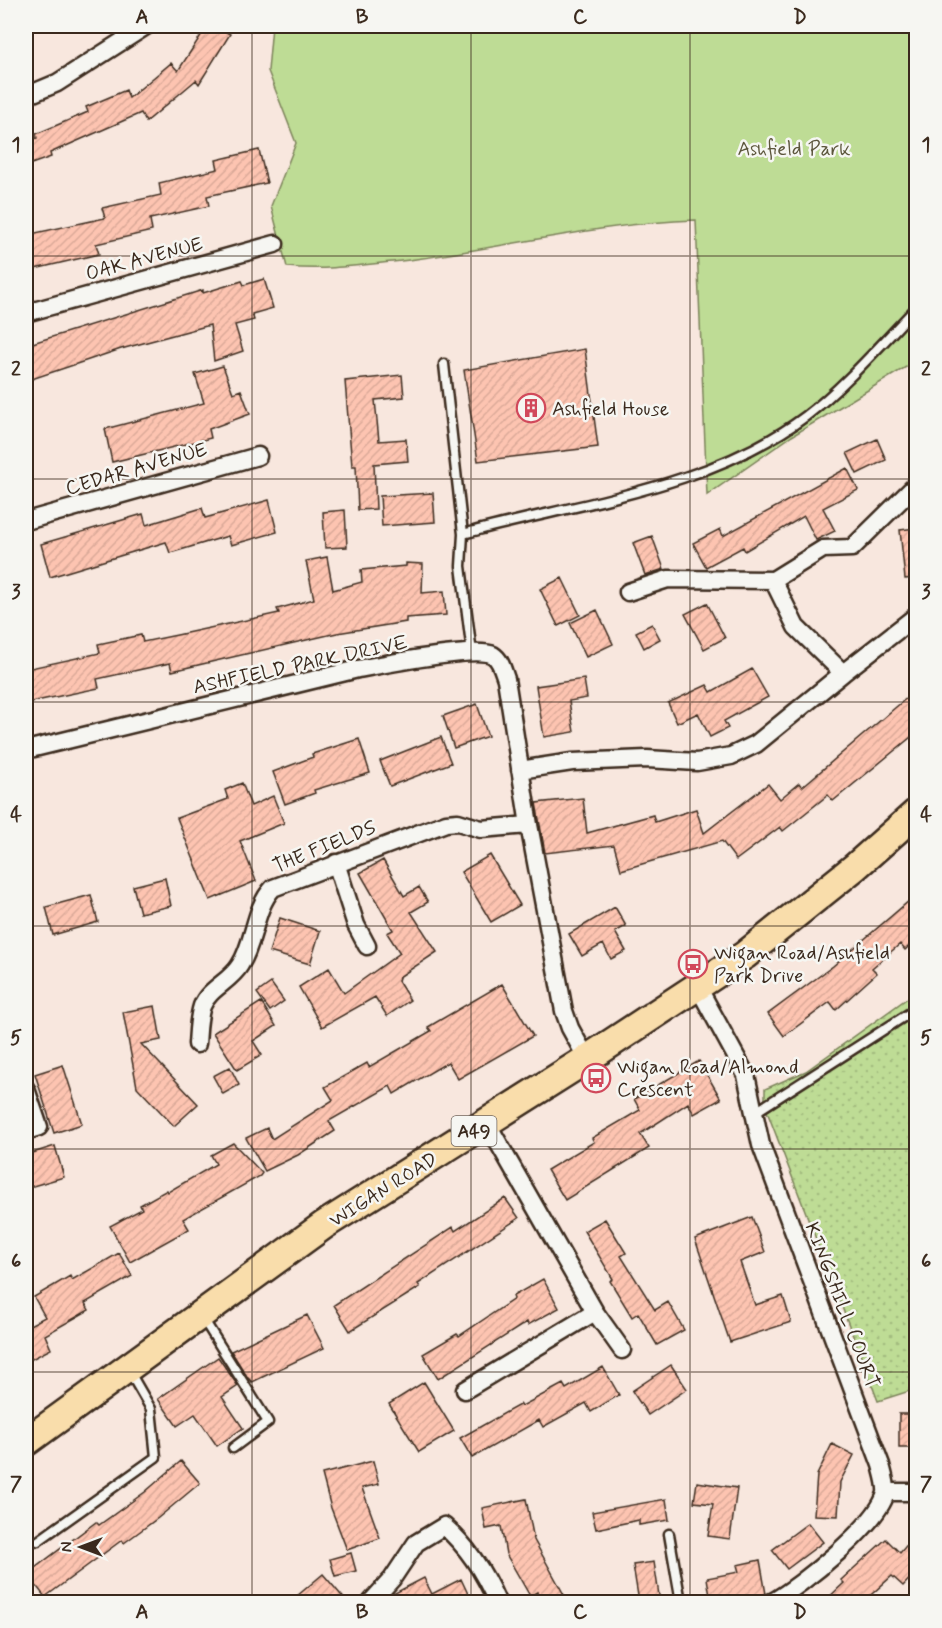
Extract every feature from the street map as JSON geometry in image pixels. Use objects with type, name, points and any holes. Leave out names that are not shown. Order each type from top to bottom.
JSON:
[{"type":"highway","name":"WIGAN ROAD","points":[[26,1442],[324,1225],[698,987],[800,912],[914,818]]},
{"type":"street","points":[[26,96],[57,83],[146,26]]},
{"type":"street","name":"OAK AVENUE","points":[[26,313],[275,244]]},
{"type":"street","name":"CEDAR AVENUE","points":[[26,521],[258,456]]},
{"type":"street","points":[[628,592],[668,579],[773,580],[824,549],[852,548],[916,485]]},
{"type":"street","points":[[773,580],[796,627],[843,673]]},
{"type":"street","points":[[520,770],[583,761],[697,762],[731,756],[756,744],[916,616]]},
{"type":"street","name":"ASHFIELD PARK DRIVE","points":[[26,750],[358,669],[402,661],[472,654],[494,655],[502,668],[564,1011],[570,1028],[587,1059]]},
{"type":"street","name":"THE FIELDS","points":[[197,1044],[202,1006],[213,990],[228,980],[241,964],[268,892],[277,885],[453,821],[481,829],[529,825]]},
{"type":"street","points":[[336,863],[356,925],[367,946]]},
{"type":"street","name":"KINGSHILL COURT","points":[[698,987],[746,1075],[760,1145],[881,1465],[886,1492]]},
{"type":"street","points":[[26,1089],[39,1127],[26,1131]]},
{"type":"street","points":[[487,1123],[595,1312],[622,1350]]},
{"type":"street","points":[[465,1390],[595,1312]]},
{"type":"street","points":[[772,1602],[832,1557],[872,1517],[886,1492],[916,1492]]},
{"type":"street","points":[[371,1602],[392,1579],[416,1543],[444,1526],[460,1540],[496,1602]]},
{"type":"lane","points":[[463,534],[645,491],[719,463],[783,432],[807,415],[916,308]]},
{"type":"lane","points":[[444,364],[463,534],[461,566],[472,654]]},
{"type":"lane","points":[[754,1113],[916,1009]]},
{"type":"lane","points":[[200,1314],[268,1422],[233,1448]]},
{"type":"lane","points":[[38,1541],[156,1457],[150,1409],[127,1368]]},
{"type":"lane","points":[[669,1534],[681,1602]]},
{"type":"green space","name":"Ashfield Park","points":[[272,26],[916,26],[916,361],[792,436],[707,495],[696,220],[585,231],[438,256],[358,266],[287,267],[271,206],[296,143],[268,71]]},
{"type":"green space","points":[[916,992],[916,1389],[878,1401],[765,1106],[765,1089],[806,1071]]},
{"type":"building","points":[[207,26],[216,26],[230,34],[199,84],[196,80],[146,122],[141,113],[50,153],[51,157],[26,166],[26,142],[37,138],[36,134],[88,112],[86,107],[126,90],[129,98],[171,63],[178,71]]},
{"type":"building","points":[[259,150],[267,183],[207,196],[209,206],[150,219],[152,231],[96,244],[99,254],[26,271],[26,235],[105,218],[102,208],[161,195],[159,183],[218,169],[216,160]]},
{"type":"building","points":[[264,279],[273,308],[252,314],[254,320],[235,325],[243,351],[214,361],[210,325],[121,349],[26,381],[26,345],[203,290],[203,293],[242,281],[244,285]]},
{"type":"building","name":"Ashfield House","points":[[585,349],[598,447],[478,461],[464,370]]},
{"type":"building","points":[[223,366],[233,393],[241,390],[250,414],[209,429],[211,438],[112,462],[105,429],[204,403],[195,374]]},
{"type":"building","points":[[402,375],[404,397],[375,400],[379,441],[406,439],[408,461],[374,464],[376,509],[358,510],[356,466],[352,466],[345,381]]},
{"type":"building","points":[[877,439],[886,460],[857,474],[847,453]]},
{"type":"building","points":[[847,468],[858,490],[823,508],[835,531],[816,540],[804,516],[745,551],[743,547],[706,567],[693,543],[720,529],[723,536]]},
{"type":"building","points":[[433,493],[435,522],[382,526],[380,496]]},
{"type":"building","points":[[269,500],[277,532],[231,545],[228,536],[170,553],[166,542],[50,577],[41,544],[143,514],[146,525],[202,508],[205,518]]},
{"type":"building","points":[[345,510],[347,547],[325,548],[323,512]]},
{"type":"building","points":[[916,528],[916,578],[905,579],[900,530]]},
{"type":"building","points":[[652,536],[664,569],[645,575],[633,543]]},
{"type":"building","points":[[327,557],[333,590],[362,582],[361,570],[406,566],[406,563],[423,564],[422,593],[444,591],[446,615],[406,618],[406,622],[337,633],[172,671],[170,663],[97,679],[99,688],[26,703],[26,669],[100,653],[98,644],[141,635],[143,642],[177,635],[279,613],[277,609],[314,599],[306,561]]},
{"type":"building","points":[[562,578],[580,615],[558,626],[540,589]]},
{"type":"building","points":[[707,603],[725,638],[704,649],[685,614]]},
{"type":"building","points":[[597,610],[613,644],[586,657],[570,623]]},
{"type":"building","points":[[652,624],[660,639],[644,648],[636,632]]},
{"type":"building","points":[[752,669],[768,697],[724,721],[728,728],[710,737],[698,713],[677,723],[668,703],[707,685],[711,692]]},
{"type":"building","points":[[584,679],[587,698],[569,701],[574,732],[544,737],[536,686]]},
{"type":"building","points":[[916,690],[916,733],[833,801],[828,795],[783,831],[780,827],[736,860],[722,841],[621,870],[614,845],[545,853],[536,803],[583,798],[587,833],[653,815],[655,822],[696,809],[704,833],[768,784],[780,799],[799,783],[802,787]]},
{"type":"building","points":[[477,704],[488,736],[454,748],[443,716]]},
{"type":"building","points":[[441,737],[451,763],[390,786],[380,761]]},
{"type":"building","points":[[359,739],[370,773],[314,790],[315,793],[285,804],[273,772],[313,757],[312,754]]},
{"type":"building","points":[[242,783],[251,806],[273,796],[284,823],[240,841],[256,881],[210,900],[177,818],[228,799],[225,790]]},
{"type":"building","points":[[490,855],[520,905],[491,922],[461,872]]},
{"type":"building","points":[[383,860],[404,896],[419,887],[428,902],[411,912],[437,952],[399,977],[398,981],[410,1000],[387,1016],[375,997],[322,1027],[299,987],[329,968],[344,993],[400,953],[387,933],[393,930],[360,873]]},
{"type":"building","points":[[165,878],[171,906],[140,913],[133,886]]},
{"type":"building","points":[[91,895],[98,922],[53,935],[46,907]]},
{"type":"building","points":[[916,895],[916,940],[905,950],[900,944],[872,968],[877,973],[836,1010],[830,1002],[784,1036],[768,1014],[833,966]]},
{"type":"building","points":[[615,907],[626,926],[615,932],[626,951],[611,959],[603,944],[582,956],[569,934]]},
{"type":"building","points":[[280,918],[320,931],[310,964],[269,952]]},
{"type":"building","points":[[271,983],[284,1001],[270,1011],[257,993]]},
{"type":"building","points":[[502,984],[533,1036],[458,1079],[448,1062],[394,1094],[390,1086],[329,1121],[335,1131],[298,1155],[265,1171],[246,1138],[267,1128],[272,1139],[333,1100],[325,1087],[367,1063],[369,1067],[431,1031],[428,1027]]},
{"type":"building","points":[[261,1002],[276,1026],[253,1041],[262,1055],[237,1070],[213,1033]]},
{"type":"building","points":[[155,1006],[161,1040],[141,1044],[198,1104],[174,1126],[137,1087],[123,1012]]},
{"type":"building","points":[[699,1061],[721,1099],[694,1114],[688,1103],[640,1134],[649,1148],[565,1200],[547,1170],[594,1142],[592,1138],[640,1110],[634,1099]]},
{"type":"building","points":[[63,1065],[82,1124],[54,1133],[35,1074]]},
{"type":"building","points":[[230,1067],[239,1085],[223,1094],[213,1076]]},
{"type":"building","points":[[233,1143],[262,1173],[260,1176],[183,1219],[189,1229],[130,1262],[110,1226],[142,1209],[140,1205],[167,1190],[168,1192],[216,1164],[211,1155]]},
{"type":"building","points":[[55,1146],[64,1177],[26,1188],[26,1155]]},
{"type":"building","points":[[505,1198],[519,1218],[418,1284],[420,1287],[350,1331],[334,1305],[453,1227],[455,1231]]},
{"type":"building","points":[[752,1217],[765,1252],[740,1262],[755,1305],[783,1296],[791,1322],[730,1342],[695,1239]]},
{"type":"building","points":[[605,1219],[626,1253],[621,1256],[655,1310],[668,1302],[684,1330],[657,1345],[638,1313],[632,1317],[610,1281],[613,1279],[584,1231]]},
{"type":"building","points":[[119,1253],[132,1276],[85,1303],[89,1310],[45,1335],[51,1349],[26,1362],[26,1327],[45,1317],[34,1297],[70,1276],[72,1280]]},
{"type":"building","points":[[543,1279],[559,1308],[528,1325],[527,1322],[438,1379],[423,1354],[457,1334],[459,1336],[514,1299],[513,1296]]},
{"type":"building","points":[[307,1315],[324,1348],[252,1382],[231,1351]]},
{"type":"building","points":[[218,1357],[238,1386],[222,1397],[243,1428],[217,1446],[195,1414],[177,1426],[158,1399]]},
{"type":"building","points":[[671,1365],[687,1389],[648,1415],[632,1391]]},
{"type":"building","points":[[603,1367],[619,1395],[591,1412],[586,1403],[543,1427],[539,1420],[472,1458],[460,1438],[521,1404],[522,1406],[563,1384],[566,1389]]},
{"type":"building","points":[[424,1382],[454,1431],[419,1452],[389,1404]]},
{"type":"building","points":[[899,1414],[916,1414],[916,1448],[899,1448]]},
{"type":"building","points":[[832,1444],[854,1455],[840,1482],[838,1516],[814,1515],[817,1475]]},
{"type":"building","points":[[181,1461],[200,1483],[158,1518],[124,1543],[122,1540],[45,1597],[27,1574],[96,1522],[99,1525],[145,1492]]},
{"type":"building","points":[[373,1461],[379,1484],[362,1488],[380,1538],[347,1550],[331,1508],[322,1474]]},
{"type":"building","points":[[697,1482],[737,1488],[730,1539],[708,1536],[713,1504],[694,1502]]},
{"type":"building","points":[[526,1499],[534,1540],[568,1602],[539,1602],[537,1592],[530,1596],[506,1554],[501,1526],[486,1529],[482,1508]]},
{"type":"building","points":[[666,1499],[669,1520],[639,1525],[639,1520],[596,1529],[592,1512]]},
{"type":"building","points":[[808,1523],[823,1542],[787,1569],[772,1550]]},
{"type":"building","points":[[916,1534],[916,1572],[903,1586],[892,1576],[863,1602],[824,1602],[844,1583],[841,1580],[886,1539],[900,1553]]},
{"type":"building","points":[[351,1553],[356,1571],[335,1576],[330,1559]]},
{"type":"building","points":[[760,1560],[766,1594],[711,1602],[707,1578],[739,1572],[737,1565]]},
{"type":"building","points":[[654,1562],[660,1602],[639,1602],[633,1565]]},
{"type":"building","points":[[323,1574],[347,1602],[290,1602]]},
{"type":"building","points":[[424,1578],[432,1594],[461,1579],[469,1596],[455,1602],[385,1602],[393,1594]]},
{"type":"place","name":"Ashfield House","points":[[531,408]]},
{"type":"place","name":"Wigan Road/Ashfield Park Drive","points":[[693,964]]},
{"type":"place","name":"Wigan Road/Almond Crescent","points":[[596,1078]]}]
